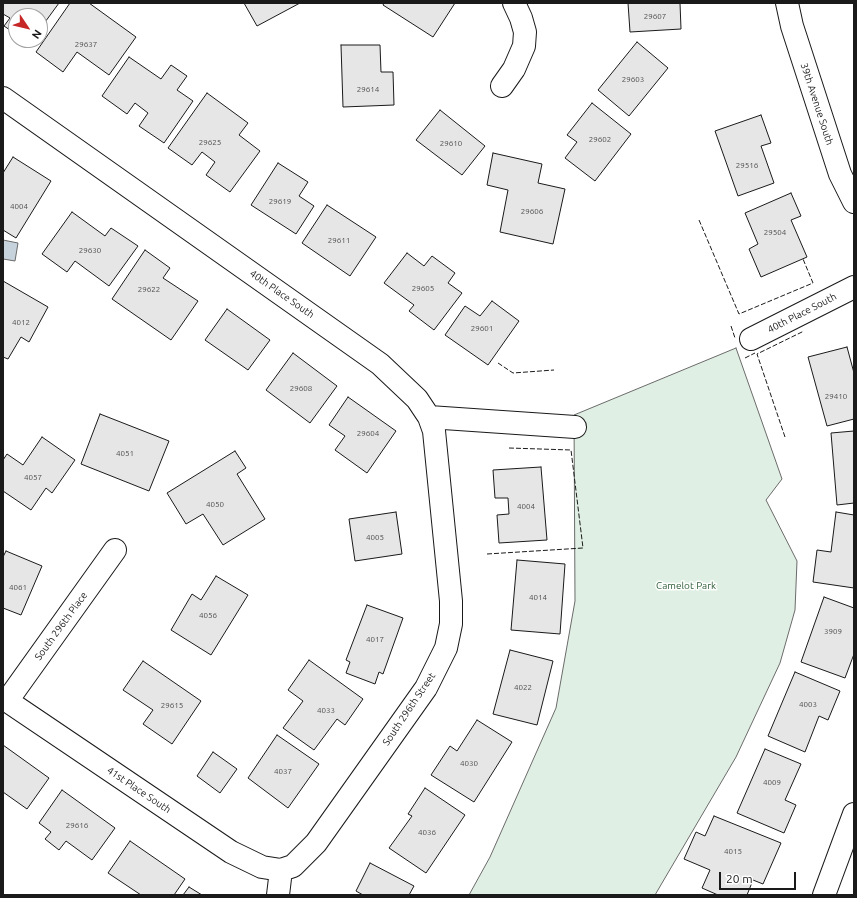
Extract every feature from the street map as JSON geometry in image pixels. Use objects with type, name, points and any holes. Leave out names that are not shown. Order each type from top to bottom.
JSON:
[{"type":"street","points":[[502,86],[514,69],[524,46],[525,32],[521,18],[514,3]]},
{"type":"street","name":"39th Avenue South","points":[[787,3],[795,33],[840,174],[854,202]]},
{"type":"street","name":"40th Place South","points":[[3,98],[360,349],[406,387],[417,399],[429,417]]},
{"type":"street","name":"40th Place South","points":[[751,339],[854,287]]},
{"type":"street","points":[[429,417],[575,427]]},
{"type":"street","name":"South 296th Street","points":[[281,870],[293,866],[316,843],[426,688],[446,648],[451,624],[451,601],[436,444],[429,417]]},
{"type":"street","name":"South 296th Place","points":[[5,699],[116,550]]},
{"type":"street","name":"41st Place South","points":[[5,699],[231,852],[262,867],[281,870]]},
{"type":"street","points":[[824,895],[854,814]]},
{"type":"street","points":[[278,895],[281,870]]},
{"type":"green space","name":"Camelot Park","points":[[736,348],[782,479],[766,500],[797,561],[795,610],[780,663],[736,757],[655,895],[469,895],[490,857],[556,708],[575,601],[574,415]]},
{"type":"shaded area","points":[[3,240],[18,243],[15,261],[3,259]]},
{"type":"building","points":[[3,3],[59,3],[48,18],[48,8],[8,8],[8,17],[3,14]]},
{"type":"building","points":[[70,3],[89,3],[136,37],[109,75],[77,52],[63,72],[36,52],[39,48],[48,48],[48,35]]},
{"type":"building","points":[[244,3],[300,3],[257,26]]},
{"type":"building","points":[[384,3],[455,3],[433,37],[383,5]]},
{"type":"building","points":[[628,3],[680,3],[681,29],[630,32]]},
{"type":"building","points":[[8,21],[8,29],[4,26]]},
{"type":"building","points":[[637,42],[668,68],[629,116],[598,90]]},
{"type":"building","points":[[341,45],[380,45],[381,72],[393,72],[394,105],[343,107]]},
{"type":"building","points":[[129,57],[161,79],[171,65],[187,76],[177,90],[193,101],[164,143],[139,126],[148,113],[135,103],[127,114],[102,96]]},
{"type":"building","points":[[207,93],[248,123],[239,135],[260,151],[230,192],[206,175],[215,162],[202,152],[192,165],[168,148]]},
{"type":"building","points":[[592,103],[631,134],[595,181],[565,158],[577,142],[567,135]]},
{"type":"building","points":[[440,110],[485,146],[462,175],[416,140]]},
{"type":"building","points":[[761,115],[771,143],[761,146],[774,183],[738,196],[715,131]]},
{"type":"building","points":[[493,153],[542,164],[538,183],[565,189],[553,244],[500,232],[508,190],[487,185]]},
{"type":"building","points":[[13,157],[51,181],[16,238],[3,230],[3,173]]},
{"type":"building","points":[[278,163],[308,182],[299,196],[314,206],[296,234],[251,205]]},
{"type":"building","points":[[791,193],[801,216],[791,220],[807,257],[761,277],[749,249],[758,244],[745,213]]},
{"type":"building","points":[[327,205],[376,237],[350,276],[302,243]]},
{"type":"building","points":[[72,212],[105,236],[111,228],[138,246],[109,286],[75,261],[67,272],[42,254]]},
{"type":"building","points":[[145,250],[170,268],[163,278],[198,301],[171,340],[112,299]]},
{"type":"building","points":[[407,253],[424,266],[432,256],[455,273],[448,283],[462,293],[434,330],[409,311],[414,305],[384,283]]},
{"type":"building","points":[[3,281],[48,307],[29,342],[21,337],[8,359],[3,357]]},
{"type":"building","points":[[492,301],[519,321],[488,365],[445,335],[465,306],[480,316]]},
{"type":"building","points":[[227,309],[270,340],[248,370],[205,340]]},
{"type":"building","points":[[847,347],[854,373],[854,419],[827,426],[808,357]]},
{"type":"building","points":[[293,353],[337,386],[310,423],[266,390]]},
{"type":"building","points":[[348,397],[396,431],[367,473],[335,450],[345,436],[329,425]]},
{"type":"building","points":[[100,414],[169,441],[149,491],[81,464]]},
{"type":"building","points":[[854,431],[854,503],[837,505],[831,433]]},
{"type":"building","points":[[42,437],[75,460],[52,493],[46,488],[31,510],[3,491],[3,460],[7,454],[23,465]]},
{"type":"building","points":[[235,451],[246,468],[237,474],[265,519],[223,545],[203,514],[186,524],[167,493]]},
{"type":"building","points":[[541,467],[547,540],[499,543],[497,515],[509,514],[508,498],[495,498],[493,470]]},
{"type":"building","points":[[396,512],[402,554],[355,561],[349,519]]},
{"type":"building","points":[[836,512],[854,515],[854,588],[813,582],[817,550],[831,552]]},
{"type":"building","points":[[6,551],[42,566],[21,615],[3,608],[3,557]]},
{"type":"building","points":[[517,560],[565,564],[560,634],[511,630]]},
{"type":"building","points":[[216,576],[248,595],[211,655],[171,630],[192,594],[201,600]]},
{"type":"building","points":[[824,597],[854,608],[854,654],[845,678],[801,662]]},
{"type":"building","points":[[367,605],[403,618],[383,674],[379,672],[375,684],[346,673],[350,662],[346,660]]},
{"type":"building","points":[[510,650],[553,661],[537,725],[493,714]]},
{"type":"building","points":[[309,660],[363,699],[345,725],[337,719],[314,750],[283,728],[303,701],[288,690]]},
{"type":"building","points":[[143,661],[201,701],[172,744],[143,724],[153,710],[123,690]]},
{"type":"building","points":[[795,672],[840,691],[828,720],[819,716],[805,752],[768,736]]},
{"type":"building","points":[[477,720],[512,742],[474,802],[431,775],[450,746],[457,751]]},
{"type":"building","points":[[277,735],[319,764],[288,808],[248,778]]},
{"type":"building","points":[[3,745],[49,778],[27,809],[3,792]]},
{"type":"building","points":[[765,749],[801,764],[785,800],[796,805],[784,833],[737,813]]},
{"type":"building","points":[[213,752],[237,769],[220,793],[197,776]]},
{"type":"building","points":[[425,788],[465,815],[426,873],[389,848],[412,816],[408,814]]},
{"type":"building","points":[[62,790],[115,828],[92,860],[66,841],[59,850],[45,839],[51,832],[39,823]]},
{"type":"building","points":[[714,816],[781,843],[763,884],[753,880],[747,895],[718,895],[702,888],[710,870],[684,859],[696,832],[705,836]]},
{"type":"building","points":[[130,841],[185,879],[174,895],[141,895],[108,873]]},
{"type":"building","points":[[370,863],[414,886],[409,895],[363,895],[356,891]]},
{"type":"building","points":[[189,887],[202,895],[183,895]]},
{"type":"fence","points":[[699,220],[739,314],[813,283],[803,259]]},
{"type":"fence","points":[[731,326],[735,338]]},
{"type":"fence","points":[[785,437],[757,354],[804,331]]},
{"type":"fence","points":[[745,358],[755,353]]},
{"type":"fence","points":[[498,363],[513,373],[554,370]]},
{"type":"fence","points":[[487,554],[583,548],[571,450],[509,448]]}]
